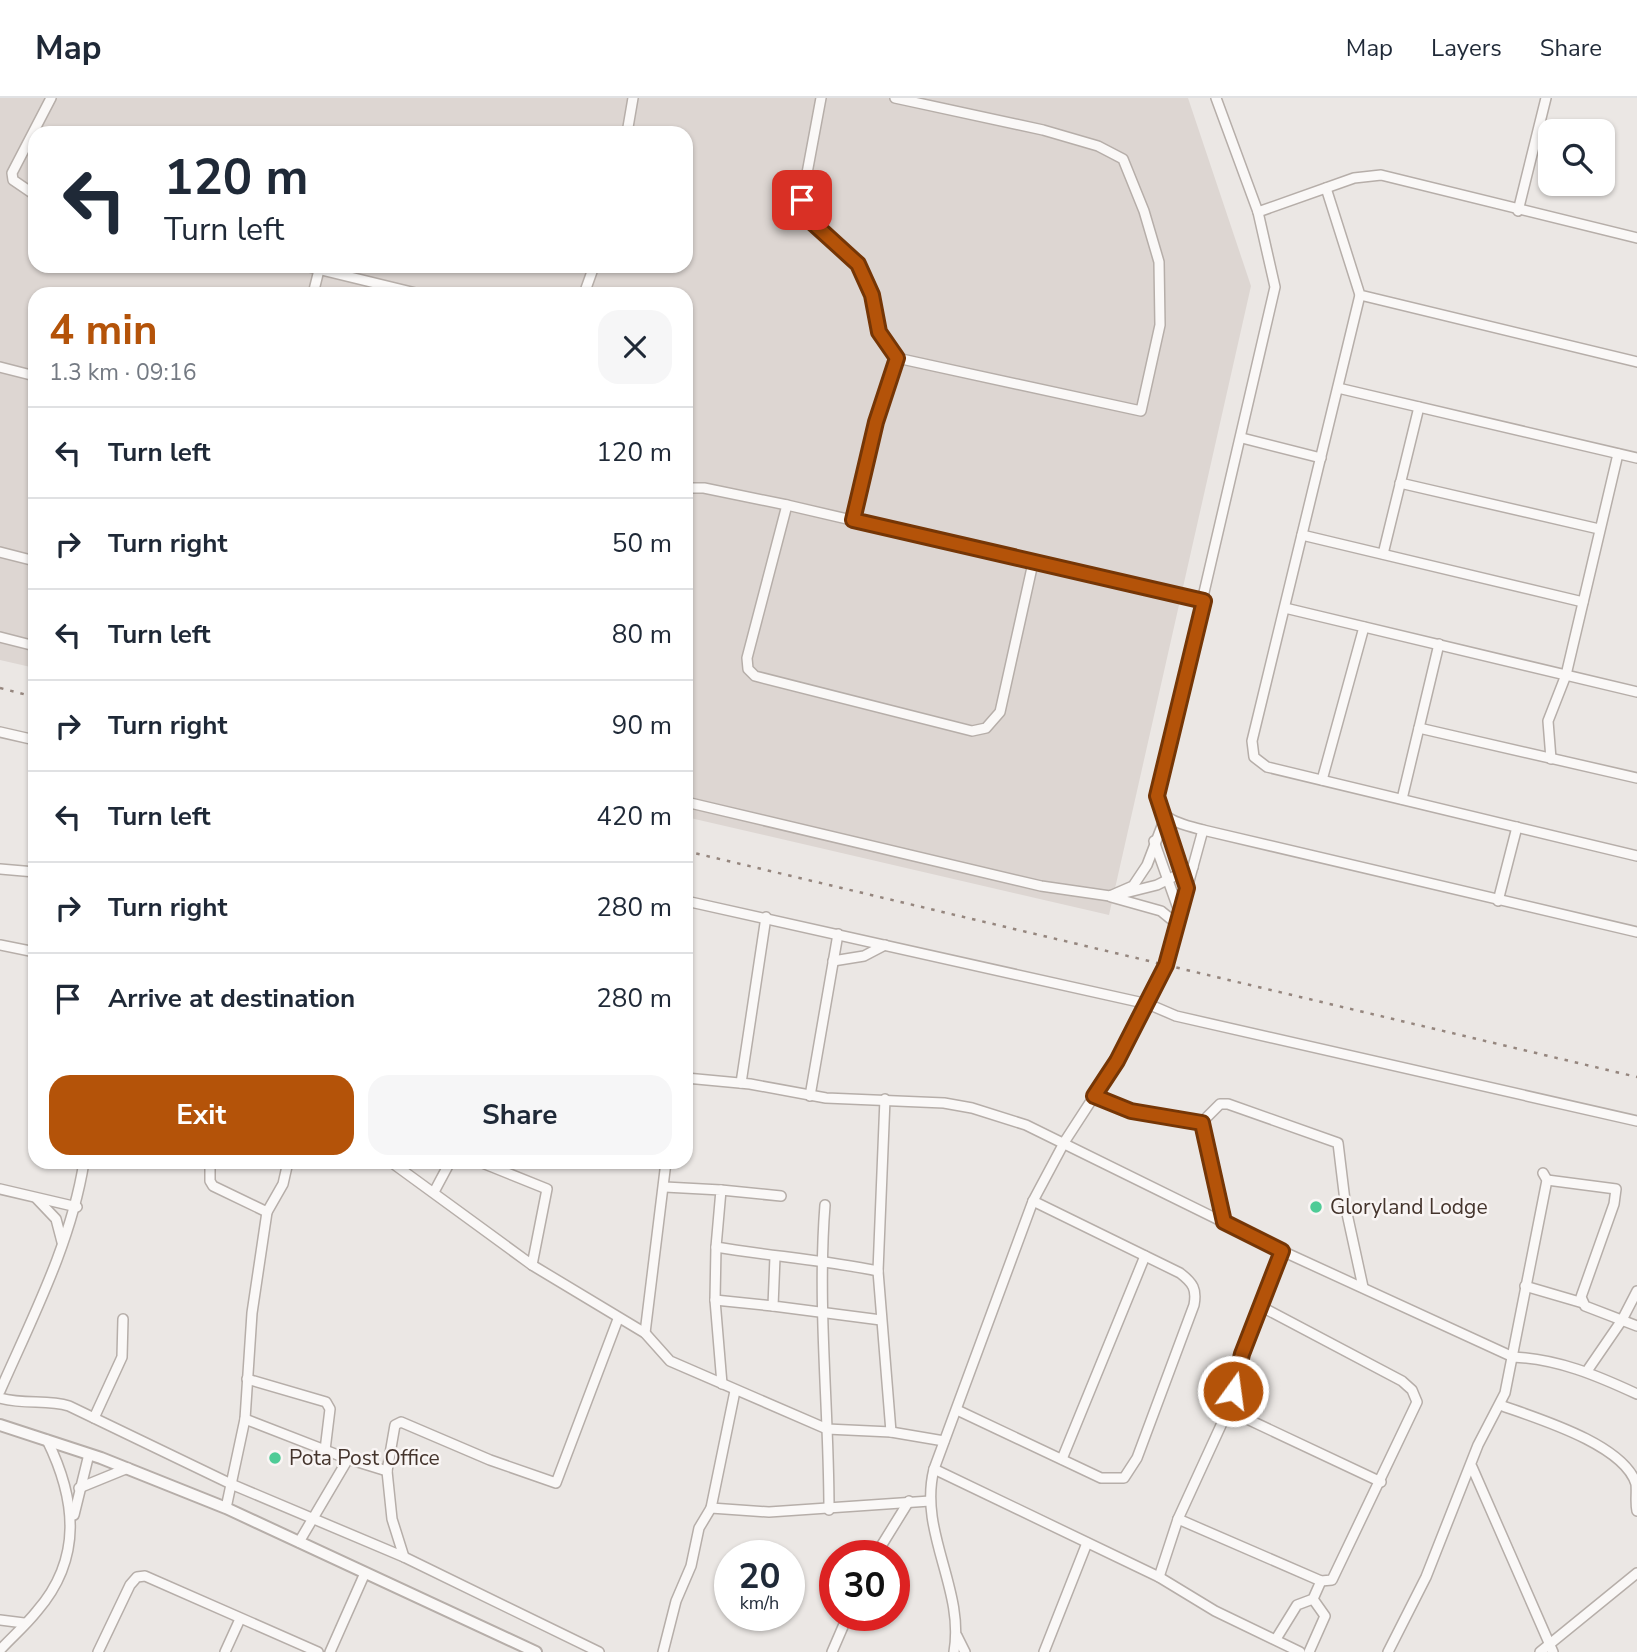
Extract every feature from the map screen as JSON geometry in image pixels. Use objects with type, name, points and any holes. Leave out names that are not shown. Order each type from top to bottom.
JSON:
[{"type":"street","points":[[36,126],[51,98]]},
{"type":"street","points":[[628,126],[633,98]]},
{"type":"street","points":[[821,98],[802,200],[803,214],[858,264],[872,295],[879,332],[897,358],[1141,411],[1160,325],[1159,262],[1144,211],[1123,159],[1098,146],[1043,130],[895,98]]},
{"type":"street","points":[[1187,888],[1157,796],[1276,287],[1258,212],[1216,98]]},
{"type":"street","points":[[1518,211],[1546,98]]},
{"type":"street","points":[[28,142],[12,173],[13,180],[28,190]]},
{"type":"street","points":[[1258,212],[1354,178],[1381,175],[1518,211],[1637,238]]},
{"type":"street","points":[[1326,188],[1360,295],[1252,750],[1258,762],[1267,767],[1637,856]]},
{"type":"street","points":[[332,273],[391,287]]},
{"type":"street","points":[[1360,295],[1637,362]]},
{"type":"street","points":[[853,520],[876,422],[897,358]]},
{"type":"street","points":[[0,368],[28,374]]},
{"type":"street","points":[[1338,388],[1637,458]]},
{"type":"street","points":[[1382,554],[1419,407]]},
{"type":"street","points":[[1242,438],[1321,458]]},
{"type":"street","points":[[1551,759],[1548,721],[1566,675],[1618,454]]},
{"type":"street","points":[[1400,483],[1599,530]]},
{"type":"street","points":[[693,488],[787,505],[1204,601]]},
{"type":"street","points":[[787,505],[747,658],[748,668],[755,676],[972,731],[986,728],[1000,712],[1033,563]]},
{"type":"street","points":[[1302,535],[1583,602]]},
{"type":"street","points":[[0,552],[28,559]]},
{"type":"street","points":[[1285,608],[1637,692]]},
{"type":"street","points":[[1322,780],[1364,626]]},
{"type":"street","points":[[0,637],[28,644]]},
{"type":"street","points":[[1402,799],[1439,645]]},
{"type":"street","points":[[1419,728],[1637,778]]},
{"type":"street","points":[[0,732],[28,738]]},
{"type":"street","points":[[693,804],[1041,886],[1110,896],[1161,911],[1177,924]]},
{"type":"street","points":[[1165,818],[1203,830],[1637,932]]},
{"type":"street","points":[[1120,894],[1133,886],[1147,864],[1165,818]]},
{"type":"street","points":[[1498,901],[1517,827]]},
{"type":"street","points":[[954,1652],[957,1636],[954,1597],[930,1501],[934,1469],[1033,1201],[1065,1141],[1148,1004],[1166,965],[1203,830]]},
{"type":"street","points":[[1154,841],[1180,914]]},
{"type":"street","points":[[1110,896],[1168,880],[1193,867]]},
{"type":"street","points":[[0,869],[28,871]]},
{"type":"street","points":[[693,902],[1148,1004],[1176,1016],[1637,1121]]},
{"type":"street","points":[[741,1083],[766,917]]},
{"type":"street","points":[[810,1096],[838,934]]},
{"type":"street","points":[[833,961],[864,956],[885,944]]},
{"type":"street","points":[[0,945],[28,951]]},
{"type":"street","points":[[693,1079],[741,1083],[810,1096],[884,1099],[972,1108],[1026,1125],[1065,1141],[1282,1251],[1513,1357],[1542,1359],[1587,1371],[1637,1394]]},
{"type":"street","points":[[1094,1096],[1131,1111],[1202,1123]]},
{"type":"street","points":[[884,1099],[878,1271],[891,1432]]},
{"type":"street","points":[[1202,1123],[1220,1104],[1228,1104],[1338,1143],[1346,1209],[1363,1287]]},
{"type":"street","points":[[1202,1123],[1224,1222]]},
{"type":"street","points":[[0,1391],[63,1248],[77,1207],[83,1169]]},
{"type":"street","points":[[210,1169],[213,1186],[267,1212]]},
{"type":"street","points":[[226,1508],[245,1419],[252,1313],[267,1212],[283,1184],[286,1169]]},
{"type":"street","points":[[401,1169],[532,1265],[645,1333],[670,1361],[827,1429],[891,1432],[944,1441]]},
{"type":"street","points":[[434,1192],[446,1169]]},
{"type":"street","points":[[497,1169],[547,1189],[532,1265]]},
{"type":"street","points":[[645,1333],[666,1169]]},
{"type":"street","points":[[1388,1652],[1426,1577],[1472,1467],[1478,1444],[1500,1405],[1513,1357],[1545,1177],[1617,1191],[1581,1297],[1583,1303]]},
{"type":"street","points":[[665,1187],[781,1196]]},
{"type":"street","points":[[0,1189],[77,1207]]},
{"type":"street","points":[[721,1190],[715,1300],[722,1384]]},
{"type":"street","points":[[35,1197],[56,1219],[63,1248]]},
{"type":"street","points":[[957,1410],[1101,1478],[1124,1478],[1137,1458],[1196,1293],[1192,1282],[1180,1273],[1033,1201]]},
{"type":"street","points":[[825,1205],[821,1310],[829,1510]]},
{"type":"street","points":[[716,1247],[775,1257],[821,1260],[878,1271]]},
{"type":"street","points":[[1158,1577],[1178,1519],[1228,1410],[1242,1354],[1282,1251]]},
{"type":"street","points":[[1062,1460],[1145,1256]]},
{"type":"street","points":[[774,1306],[775,1257]]},
{"type":"street","points":[[1525,1286],[1583,1303],[1637,1326]]},
{"type":"street","points":[[1587,1371],[1622,1320],[1637,1291]]},
{"type":"street","points":[[715,1300],[821,1310],[881,1320]]},
{"type":"street","points":[[1178,1519],[1327,1583],[1336,1576],[1417,1402],[1412,1390],[1402,1381],[1260,1306]]},
{"type":"street","points":[[94,1418],[122,1357],[122,1319]]},
{"type":"street","points":[[404,1558],[392,1519],[387,1471],[395,1425],[401,1422],[503,1465],[556,1483],[618,1319]]},
{"type":"street","points":[[247,1379],[326,1402],[330,1409],[325,1450]]},
{"type":"street","points":[[663,1652],[676,1601],[691,1566],[699,1528],[711,1508],[735,1391]]},
{"type":"street","points":[[0,1398],[27,1405],[62,1404],[231,1483],[404,1558],[599,1652]]},
{"type":"street","points":[[1500,1405],[1599,1445],[1627,1468],[1636,1484],[1637,1511]]},
{"type":"street","points":[[1228,1410],[1381,1482]]},
{"type":"street","points":[[245,1419],[348,1460],[387,1471]]},
{"type":"street","points":[[0,1425],[128,1468],[226,1508],[536,1652]]},
{"type":"street","points":[[47,1440],[59,1466],[73,1521]]},
{"type":"street","points":[[0,1650],[41,1606],[60,1576],[89,1454]]},
{"type":"street","points":[[299,1542],[348,1460]]},
{"type":"street","points":[[1472,1467],[1551,1648]]},
{"type":"street","points":[[79,1488],[128,1468]]},
{"type":"street","points":[[934,1469],[1158,1577],[1215,1611],[1300,1652]]},
{"type":"street","points":[[885,1540],[909,1501]]},
{"type":"street","points":[[711,1508],[769,1512],[930,1501]]},
{"type":"street","points":[[1044,1652],[1087,1543]]},
{"type":"street","points":[[330,1652],[365,1573]]},
{"type":"street","points":[[1540,1652],[1551,1648],[1637,1573]]},
{"type":"street","points":[[98,1652],[130,1585],[137,1577],[158,1581],[318,1652]]},
{"type":"street","points":[[1276,1639],[1297,1605],[1313,1599],[1321,1581]]},
{"type":"street","points":[[1309,1652],[1325,1616],[1313,1599]]},
{"type":"street","points":[[225,1652],[240,1619]]},
{"type":"street","points":[[0,1620],[24,1623]]},
{"type":"street","points":[[832,1652],[841,1631]]},
{"type":"street","points":[[957,1636],[965,1652]]},
{"type":"shaded area","points":[[0,98],[1188,98],[1251,286],[1109,915],[693,819],[693,287],[28,287],[28,666],[0,660]]},
{"type":"railway","points":[[0,688],[28,695]]},
{"type":"railway","points":[[693,853],[1637,1077]]},
{"type":"place","name":"Gloryland Lodge","points":[[1316,1207]]},
{"type":"place","name":"Pota Post Office","points":[[275,1458]]},
{"type":"route","points":[[802,200],[803,214],[858,264],[872,295],[879,332],[897,358],[876,422],[853,520],[1204,601],[1157,796],[1158,805],[1171,831],[1187,888],[1166,965],[1117,1061],[1094,1096],[1131,1111],[1202,1123],[1224,1222],[1282,1251],[1242,1354],[1233,1391]]}]
